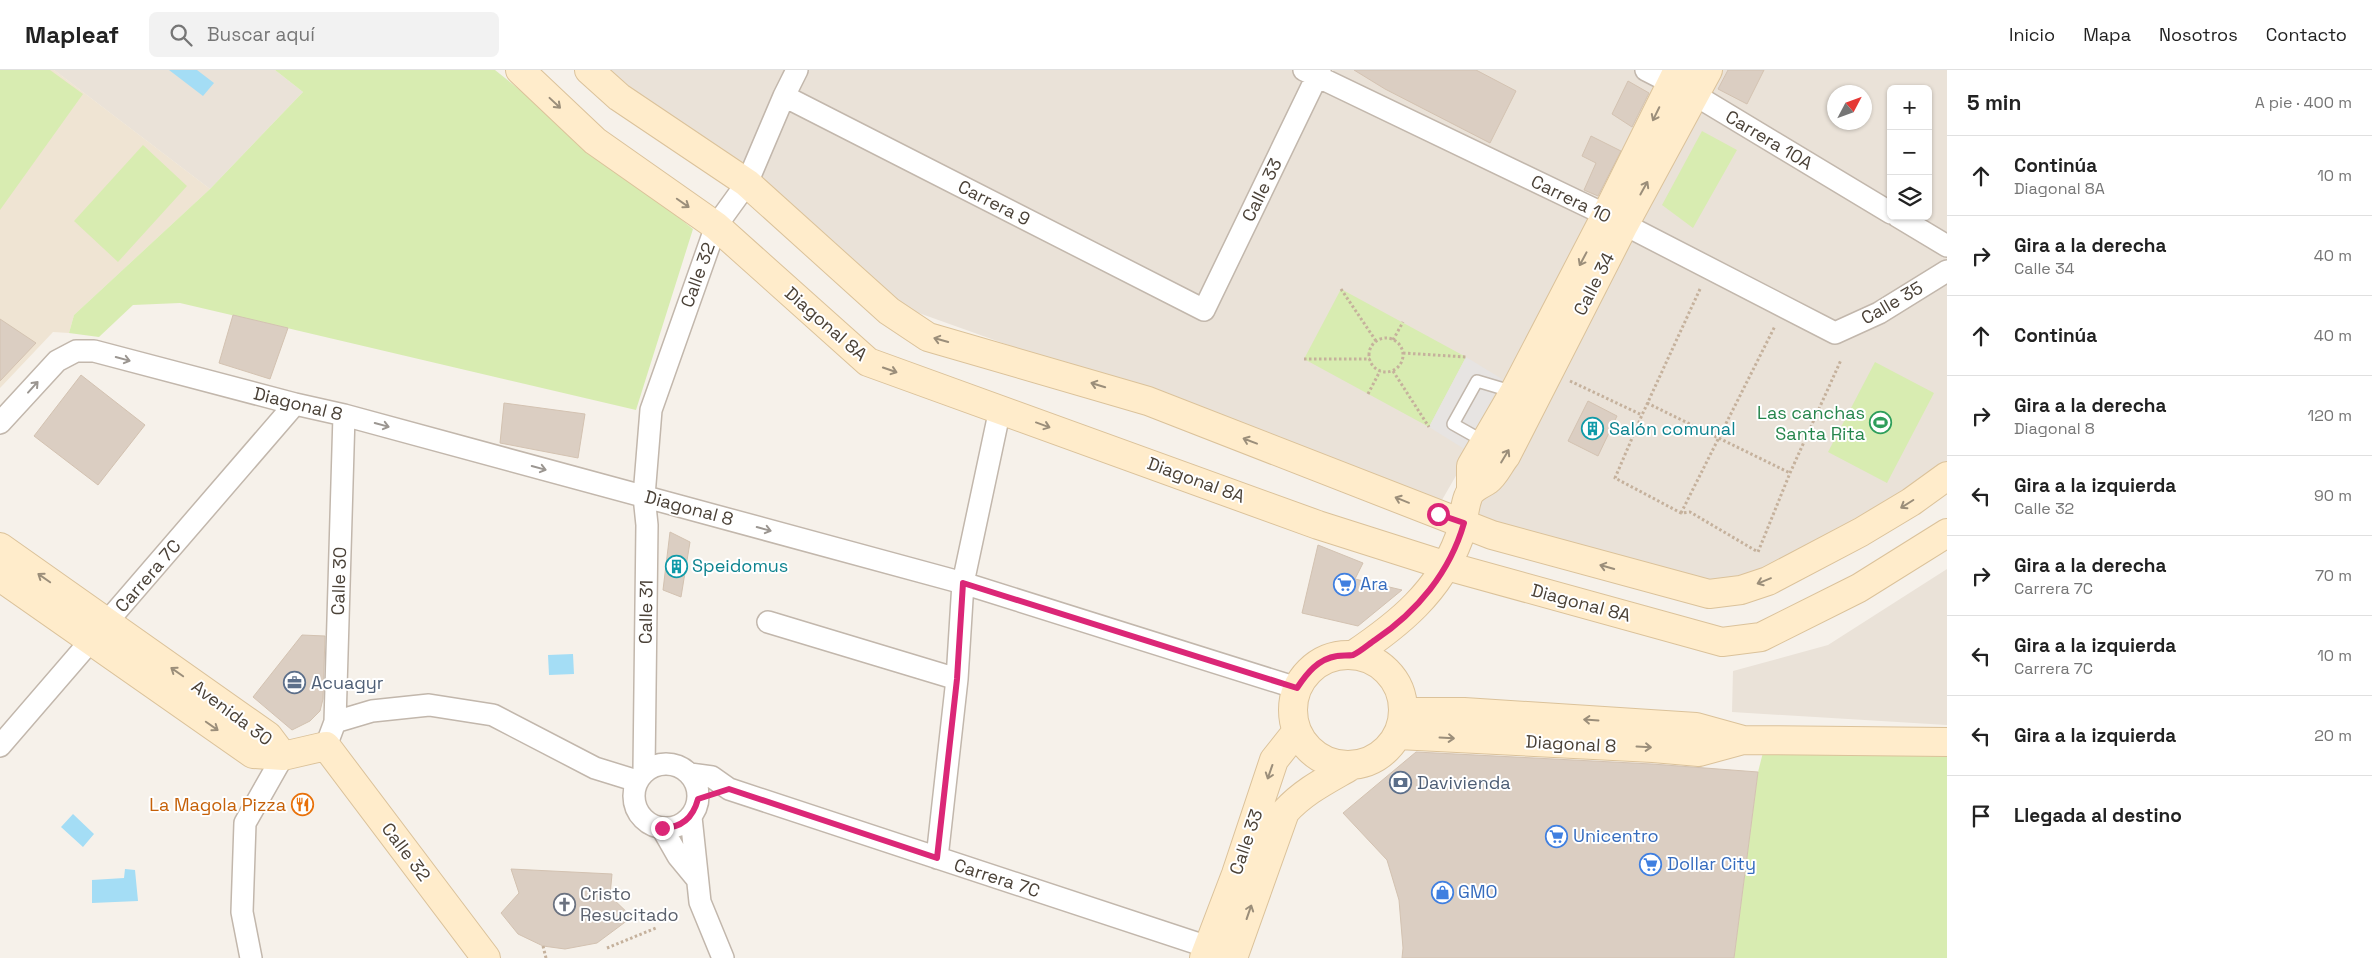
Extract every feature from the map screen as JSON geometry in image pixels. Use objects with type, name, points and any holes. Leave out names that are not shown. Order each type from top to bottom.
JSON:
[{"type":"street","name":"Diagonal 8A","points":[[520,70],[595,141],[716,226],[868,362],[1318,525],[1447,566],[1722,642],[1761,637],[1859,588],[1947,533]]},
{"type":"street","points":[[589,70],[619,96],[747,183],[889,311],[928,336],[1148,401],[1492,535],[1709,594],[1741,590],[1768,580],[1861,532],[1911,502],[1947,476]]},
{"type":"street","name":"Calle 32","points":[[644,496],[651,410],[716,226],[747,183],[797,70]]},
{"type":"street","name":"Carrera 10A","points":[[1646,70],[1674,76],[1695,95],[1887,210]]},
{"type":"street","name":"Calle 34","points":[[1472,490],[1471,466],[1615,220],[1695,95],[1708,70]]},
{"type":"street","name":"Carrera 10","points":[[1313,72],[1615,220],[1835,333]]},
{"type":"street","name":"Calle 33","points":[[1204,310],[1313,72]]},
{"type":"street","name":"Calle 34","points":[[1353,655],[1393,628],[1421,601],[1447,566],[1464,523],[1468,497],[1472,490],[1490,479],[1506,456],[1615,220],[1674,76]]},
{"type":"street","name":"Carrera 9","points":[[784,96],[1204,310]]},
{"type":"street","points":[[1904,220],[1947,246]]},
{"type":"street","name":"Calle 35","points":[[1835,333],[1879,314],[1947,271]]},
{"type":"street","name":"Diagonal 8","points":[[0,423],[57,361],[76,351],[94,351],[344,415],[963,583],[1297,688]]},
{"type":"street","name":"Carrera 7C","points":[[0,746],[295,404]]},
{"type":"street","points":[[937,858],[957,679],[963,583],[1000,409]]},
{"type":"street","name":"Calle 30","points":[[331,734],[344,415]]},
{"type":"street","name":"Calle 31","points":[[640,776],[644,728],[647,525],[644,496]]},
{"type":"street","name":"Avenida 30","points":[[0,546],[99,633]]},
{"type":"street","name":"Avenida 30","points":[[0,577],[99,633],[268,736],[283,756]]},
{"type":"street","points":[[768,622],[957,679]]},
{"type":"street","points":[[1386,670],[1393,628]]},
{"type":"street","points":[[1353,655],[1365,657],[1386,670],[1396,682],[1402,696],[1401,723],[1389,749],[1361,765],[1351,766],[1329,762],[1315,755],[1303,743],[1297,731],[1293,713],[1297,688],[1306,673],[1320,662],[1336,656],[1353,655]]},
{"type":"street","points":[[251,958],[242,912],[245,823],[283,756],[331,734],[372,711],[429,705],[493,715],[595,768],[640,776]]},
{"type":"street","name":"Diagonal 8","points":[[1401,723],[1698,752],[1743,740],[1947,742]]},
{"type":"street","points":[[644,728],[672,764],[690,774],[695,782],[697,879],[700,902],[723,958]]},
{"type":"street","name":"Calle 33","points":[[1206,953],[1236,874],[1274,760],[1297,731]]},
{"type":"street","name":"Calle 32","points":[[331,734],[486,958]]},
{"type":"street","points":[[639,813],[634,803],[634,792],[640,776],[654,766],[672,764]]},
{"type":"street","name":"Calle 33","points":[[1233,958],[1285,812],[1296,799],[1310,789],[1351,766]]},
{"type":"street","points":[[595,768],[645,820],[662,828],[672,828],[682,824],[695,808],[729,789]]},
{"type":"street","name":"Carrera 7C","points":[[690,774],[712,777],[729,789],[937,858],[1206,953]]},
{"type":"street","points":[[662,828],[678,856],[697,879]]},
{"type":"lane","points":[[1485,442],[1453,424],[1477,381],[1514,392]]},
{"type":"path","points":[[1341,289],[1376,341]]},
{"type":"path","points":[[1700,289],[1647,403],[1615,478],[1681,513],[1690,512],[1758,552],[1790,474],[1841,360]]},
{"type":"path","points":[[1393,340],[1403,322]]},
{"type":"path","points":[[1681,513],[1775,326]]},
{"type":"path","points":[[1385,338],[1393,340],[1403,353],[1401,364],[1393,371],[1380,371],[1375,368],[1370,359],[1370,349],[1376,341],[1385,338]]},
{"type":"path","points":[[1403,353],[1466,356]]},
{"type":"path","points":[[1304,359],[1370,359]]},
{"type":"path","points":[[1368,394],[1380,371]]},
{"type":"path","points":[[1393,371],[1429,426]]},
{"type":"path","points":[[1561,377],[1642,415]]},
{"type":"path","points":[[1647,403],[1790,474]]},
{"type":"path","points":[[608,948],[656,928]]},
{"type":"path","points":[[543,946],[546,958]]},
{"type":"shaded area","points":[[0,70],[54,70],[210,189],[74,315],[69,333],[53,332],[0,388]]},
{"type":"shaded area","points":[[54,70],[275,70],[303,92],[210,189]]},
{"type":"shaded area","points":[[589,70],[1678,70],[1606,215],[1442,500],[902,307]]},
{"type":"shaded area","points":[[1708,70],[1947,70],[1947,476],[1741,590],[1464,523]]},
{"type":"shaded area","points":[[1466,357],[1502,379],[1466,450],[1429,427]]},
{"type":"shaded area","points":[[1947,569],[1947,725],[1732,712],[1733,671],[1828,645]]},
{"type":"green space","points":[[0,70],[50,70],[83,94],[0,210]]},
{"type":"green space","points":[[275,70],[495,70],[693,229],[636,410],[180,303],[133,305],[99,337],[69,333],[74,315],[210,189],[303,92]]},
{"type":"green space","points":[[1702,131],[1737,150],[1693,228],[1662,205]]},
{"type":"green space","points":[[143,145],[187,186],[118,262],[74,221]]},
{"type":"green space","points":[[1341,289],[1466,357],[1429,427],[1304,359]]},
{"type":"green space","name":"Las canchas Santa Rita","points":[[1875,362],[1934,393],[1887,483],[1828,452]]},
{"type":"green space","points":[[1768,733],[1947,739],[1947,958],[1734,958],[1758,772]]},
{"type":"water","points":[[169,70],[197,70],[214,83],[203,96]]},
{"type":"water","points":[[573,654],[574,674],[549,675],[548,655]]},
{"type":"water","points":[[73,814],[94,834],[83,847],[61,827]]},
{"type":"water","points":[[125,869],[135,870],[138,901],[92,903],[92,880],[124,878]]},
{"type":"building","points":[[1354,70],[1476,70],[1516,91],[1490,143],[1385,89]]},
{"type":"building","points":[[1728,70],[1764,70],[1747,104],[1718,89]]},
{"type":"building","points":[[1628,81],[1649,93],[1632,127],[1612,114]]},
{"type":"building","points":[[1591,136],[1621,151],[1598,196],[1584,190],[1596,163],[1582,156]]},
{"type":"building","points":[[233,315],[288,328],[270,379],[219,363]]},
{"type":"building","points":[[0,319],[36,343],[0,381]]},
{"type":"building","points":[[81,375],[145,425],[98,485],[34,436]]},
{"type":"building","name":"Salón comunal","points":[[1588,401],[1617,416],[1598,456],[1568,441]]},
{"type":"building","points":[[504,403],[585,414],[578,458],[500,443]]},
{"type":"building","name":"Speidomus","points":[[670,532],[690,542],[681,597],[663,590]]},
{"type":"building","name":"Ara","points":[[1318,545],[1363,563],[1355,579],[1402,590],[1358,626],[1302,613]]},
{"type":"building","name":"Acuagyr","points":[[302,635],[325,636],[323,699],[320,711],[310,721],[292,730],[253,697]]},
{"type":"building","name":"Unicentro","points":[[1416,752],[1652,764],[1758,772],[1734,958],[1402,958],[1403,948],[1399,900],[1387,860],[1343,813]]},
{"type":"building","name":"Cristo Resucitado","points":[[511,869],[612,874],[610,896],[632,917],[597,943],[565,949],[543,946],[518,934],[501,913],[519,893]]},
{"type":"place","name":"Las canchas Santa Rita","points":[[1881,423]]},
{"type":"place","name":"Salón comunal","points":[[1593,429]]},
{"type":"place","name":"Speidomus","points":[[676,566]]},
{"type":"place","name":"Ara","points":[[1344,584]]},
{"type":"place","name":"Acuagyr","points":[[295,683]]},
{"type":"place","name":"Davivienda","points":[[1401,783]]},
{"type":"place","name":"La Magola Pizza","points":[[302,805]]},
{"type":"place","name":"Unicentro","points":[[1557,836]]},
{"type":"place","name":"Dollar City","points":[[1651,864]]},
{"type":"place","name":"GMO","points":[[1442,892]]},
{"type":"place","name":"Cristo Resucitado","points":[[564,904]]},
{"type":"route","points":[[662,828],[672,828],[682,824],[691,817],[698,799],[729,789],[937,858],[957,679],[963,583],[1297,688],[1306,673],[1320,662],[1336,656],[1353,655],[1393,628],[1421,601],[1447,566],[1464,523],[1438,514]]}]
